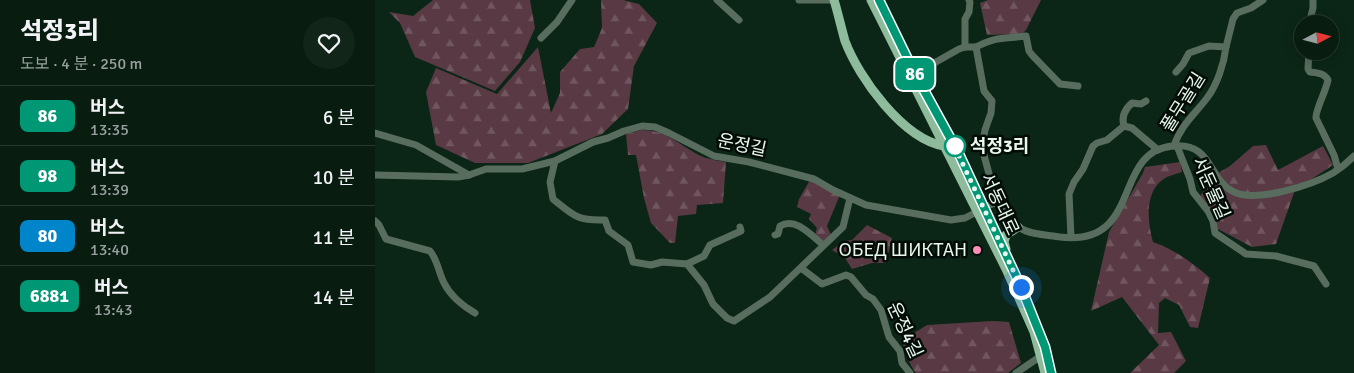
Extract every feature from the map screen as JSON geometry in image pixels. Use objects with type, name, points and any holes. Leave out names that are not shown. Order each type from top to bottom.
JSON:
[{"type":"main road","points":[[834,0],[845,41],[872,91],[910,130],[927,141],[944,146]]},
{"type":"main road","name":"서동대로","points":[[871,0],[912,76],[959,154],[980,210],[1023,307],[1041,356],[1045,373]]},
{"type":"main road","name":"서동대로","points":[[879,0],[944,146],[1006,254],[1045,347],[1051,373]]},
{"type":"main road","points":[[1006,254],[1004,242],[1006,235],[1018,227]]},
{"type":"street","points":[[541,38],[557,22],[572,0]]},
{"type":"street","points":[[717,0],[739,20]]},
{"type":"street","points":[[799,0],[834,0]]},
{"type":"street","points":[[965,47],[965,19],[969,12],[969,0]]},
{"type":"street","name":"풀무골길","points":[[1018,227],[1037,233],[1071,238],[1088,237],[1111,224],[1131,180],[1143,161],[1158,150],[1176,146],[1187,121],[1213,90],[1222,66],[1233,20],[1237,13],[1251,8],[1263,0]]},
{"type":"street","points":[[1311,15],[1313,0]]},
{"type":"street","points":[[912,76],[965,47],[976,47],[1000,37],[1026,36],[1029,51],[1060,84],[1078,86]]},
{"type":"street","name":"풀무골길","points":[[1176,72],[1189,53],[1209,46],[1226,48]]},
{"type":"street","points":[[976,47],[985,91],[992,101],[991,113],[985,130],[982,148],[984,158],[997,203],[1018,227]]},
{"type":"street","points":[[1308,60],[1308,69],[1311,72],[1326,76],[1328,80],[1316,118],[1338,169]]},
{"type":"street","name":"풀무골길","points":[[1124,126],[1123,116],[1128,106],[1132,102],[1141,104],[1145,101]]},
{"type":"street","name":"운정길","points":[[375,175],[469,176],[486,169],[522,168],[555,161],[593,142],[641,126],[655,127],[714,156],[767,166],[814,178],[866,205],[951,220],[965,218],[980,210]]},
{"type":"street","points":[[1071,238],[1069,194],[1093,146],[1107,140],[1124,126],[1132,128],[1158,150]]},
{"type":"street","points":[[375,133],[416,145],[469,176]]},
{"type":"street","name":"서둔물길","points":[[1326,284],[1314,266],[1277,256],[1246,254],[1215,233],[1209,211],[1193,192],[1176,146],[1184,146],[1197,152],[1213,167],[1220,182],[1231,191],[1243,196],[1273,194],[1310,183],[1338,169],[1354,156]]},
{"type":"street","points":[[555,161],[550,182],[553,199],[575,217],[585,220],[605,220],[609,231],[628,245],[633,262],[651,265],[663,262],[687,264],[704,256],[710,246],[737,234],[741,231],[740,227]]},
{"type":"street","points":[[687,264],[704,285],[713,304],[727,318],[734,321],[770,297],[843,227],[850,198]]},
{"type":"street","points":[[980,210],[997,203]]},
{"type":"street","points":[[375,221],[386,239],[430,251],[449,290],[465,307],[475,313]]},
{"type":"street","points":[[775,235],[778,234],[780,226],[787,222],[793,223],[806,230],[823,245]]},
{"type":"street","name":"운정4길","points":[[801,268],[822,284],[846,274],[851,277],[881,310],[889,337],[900,352],[902,363],[910,373]]},
{"type":"street","points":[[1016,373],[1041,356]]},
{"type":"green space","points":[[433,0],[530,0],[535,28],[520,62],[495,91],[415,57],[400,23],[389,12],[413,16]]},
{"type":"green space","points":[[601,0],[623,0],[639,4],[657,23],[634,66],[628,109],[602,134],[528,163],[475,163],[436,145],[426,92],[436,68],[497,94],[538,47],[551,113],[560,93],[560,72],[580,49],[594,47],[602,28]]},
{"type":"green space","points":[[988,0],[1041,0],[1026,30],[1022,34],[987,35],[980,3]]},
{"type":"green space","points":[[641,130],[668,136],[706,158],[726,162],[723,203],[697,205],[696,214],[678,216],[675,243],[670,243],[651,223],[636,155],[628,155],[626,134]]},
{"type":"green space","points":[[1266,145],[1278,170],[1323,146],[1333,165],[1295,190],[1276,244],[1252,247],[1216,228],[1199,198],[1213,176],[1230,166],[1253,146]]},
{"type":"green space","points":[[1180,162],[1182,172],[1167,177],[1160,182],[1154,189],[1151,197],[1149,225],[1153,242],[1183,257],[1210,278],[1198,328],[1190,327],[1179,305],[1165,298],[1159,303],[1158,333],[1171,332],[1186,361],[1174,373],[1130,373],[1159,345],[1122,297],[1091,311],[1109,232],[1145,167]]},
{"type":"green space","points":[[810,180],[842,190],[827,226],[831,235],[823,243],[815,235],[817,228],[809,219],[811,214],[797,207],[799,199]]},
{"type":"green space","points":[[867,225],[892,238],[886,263],[872,263],[852,269],[845,258],[832,250],[844,241],[852,240]]},
{"type":"green space","points":[[992,321],[1009,322],[1021,363],[1008,373],[916,373],[901,341],[927,325]]},
{"type":"bus line","name":"86","points":[[879,0],[915,74],[959,154],[1006,254],[1045,347],[1051,373]]},
{"type":"place","name":"석정3리","points":[[955,146]]},
{"type":"place","name":"ОБЕД ШИКТАН","points":[[977,250]]},
{"type":"route","points":[[955,146],[951,139],[1021,287]]}]
